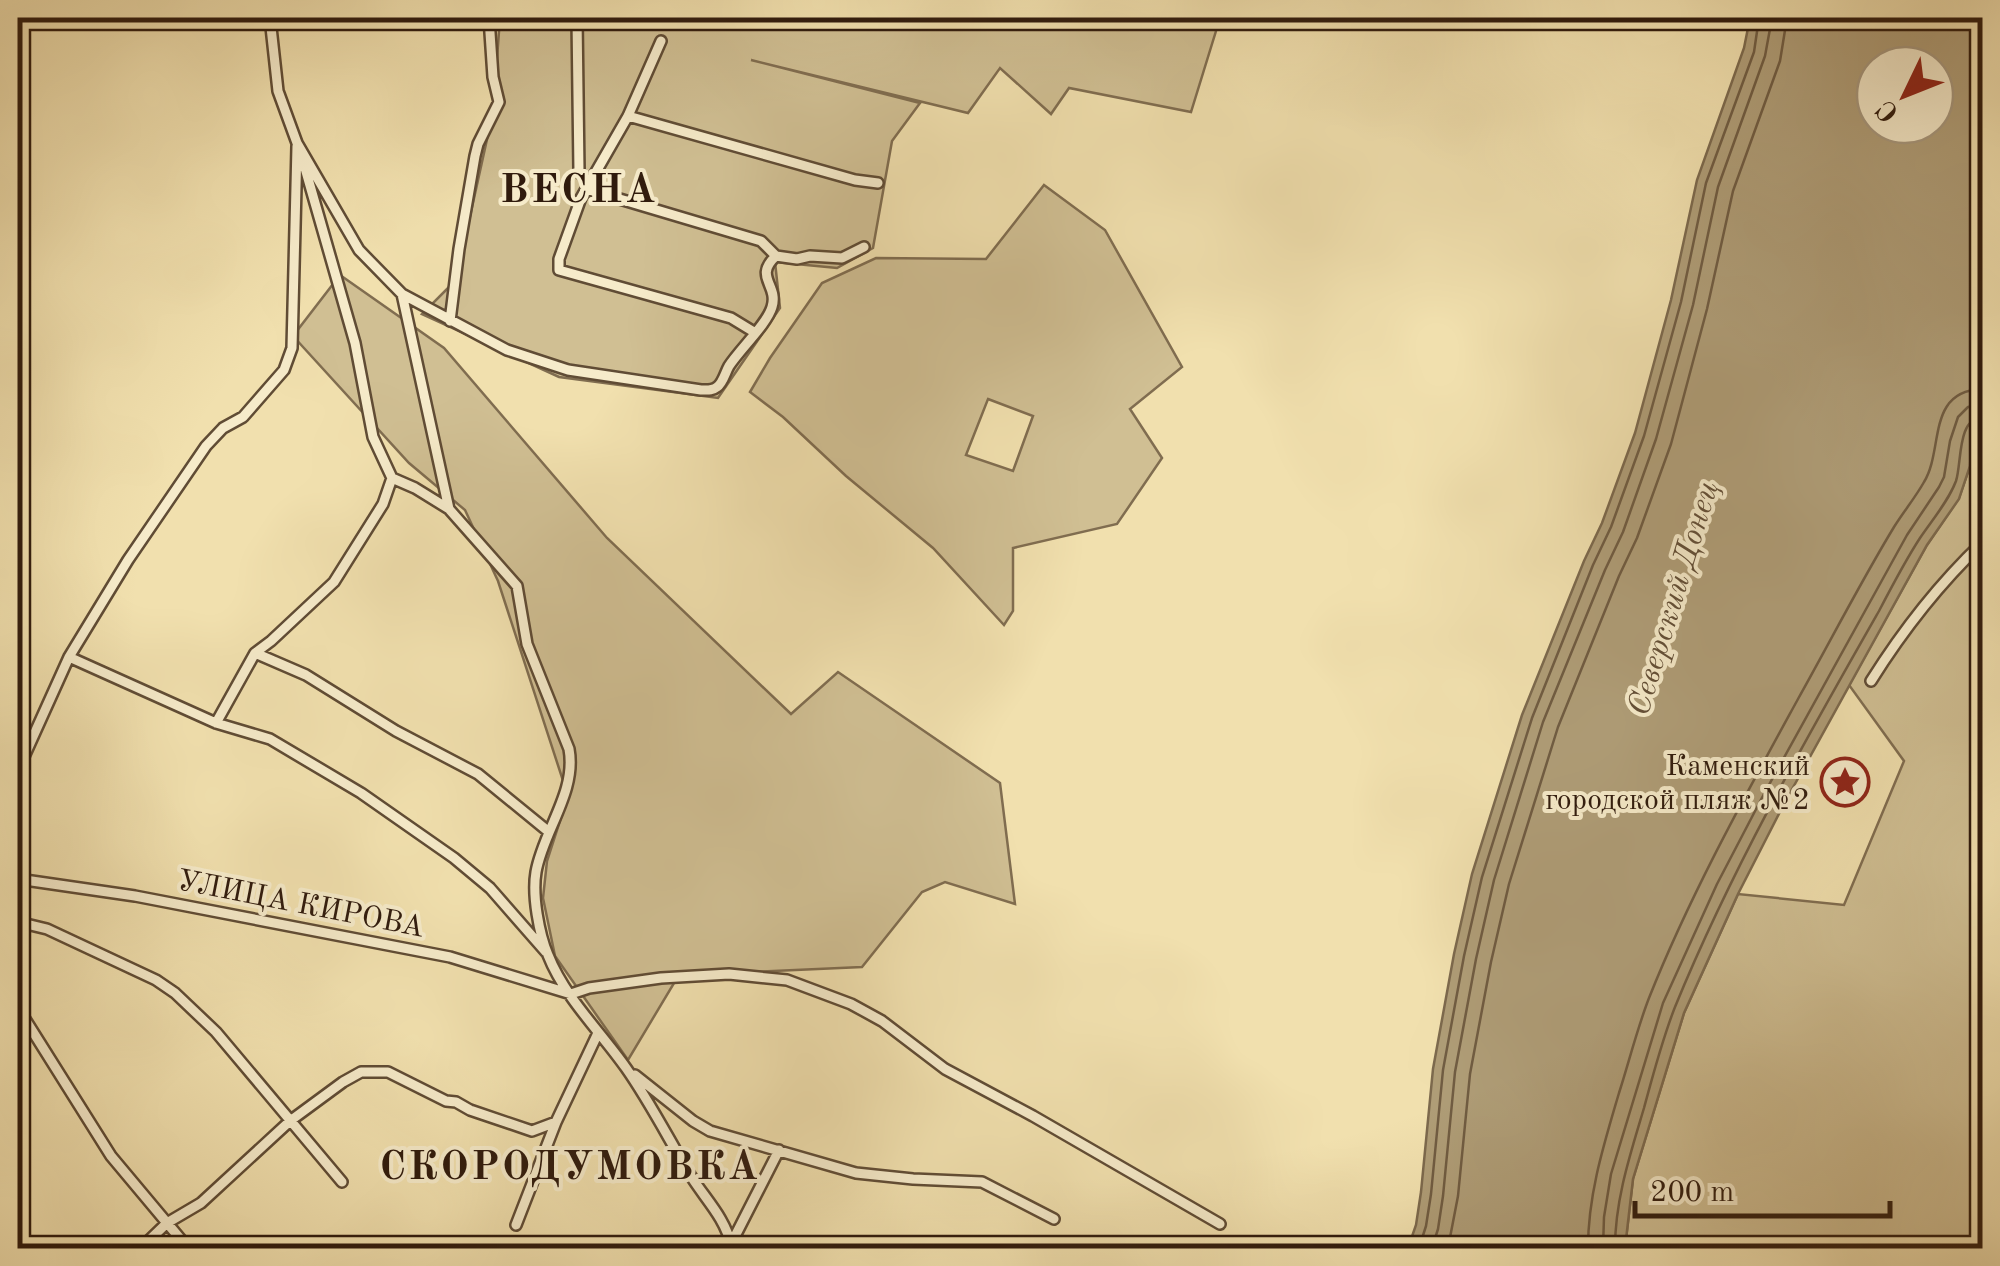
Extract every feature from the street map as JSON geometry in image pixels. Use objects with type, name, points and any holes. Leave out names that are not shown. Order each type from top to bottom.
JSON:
[{"type":"street","points":[[270,18],[278,91],[298,143],[354,343],[373,436],[392,478],[448,509],[516,586],[527,644],[568,749],[572,765],[536,870],[534,889],[547,954]]},
{"type":"street","points":[[450,321],[475,156],[499,102],[492,77],[489,18]]},
{"type":"street","points":[[577,18],[579,172],[588,185],[762,241],[776,256],[797,260],[810,256],[842,258],[864,247]]},
{"type":"street","points":[[661,41],[628,116],[588,185],[559,259],[559,270],[731,318],[754,332]]},
{"type":"street","points":[[628,116],[855,180],[878,183]]},
{"type":"street","points":[[298,143],[359,250],[402,294],[507,350],[568,370],[701,390],[719,386],[772,308],[766,272],[776,256]]},
{"type":"street","points":[[18,770],[70,657],[128,560],[206,446],[223,428],[243,417],[284,370],[292,348],[298,143]]},
{"type":"street","points":[[402,294],[448,509]]},
{"type":"street","points":[[216,724],[255,652],[334,582],[383,504],[392,478]]},
{"type":"street","points":[[1872,681],[1910,623],[1982,543]]},
{"type":"street","points":[[255,652],[306,675],[396,731],[478,774],[548,832]]},
{"type":"street","points":[[70,657],[216,724],[270,739],[362,793],[490,888],[547,954],[571,994],[625,1066],[690,1175],[724,1222],[730,1247]]},
{"type":"street","name":"УЛИЦА КИРОВА","points":[[18,878],[135,896],[450,957],[571,994]]},
{"type":"street","points":[[18,922],[47,929],[156,980],[175,993],[216,1032],[342,1182]]},
{"type":"street","points":[[571,994],[661,978],[729,974],[787,980],[852,1004],[945,1069],[1220,1224]]},
{"type":"street","points":[[18,1008],[111,1156],[188,1248]]},
{"type":"street","points":[[516,1225],[556,1122],[598,1032]]},
{"type":"street","points":[[625,1066],[693,1122],[710,1130],[856,1173],[982,1182],[1054,1219]]},
{"type":"street","points":[[141,1248],[167,1224],[201,1203],[290,1121],[361,1072],[388,1072],[470,1110],[532,1131],[556,1122]]},
{"type":"street","points":[[730,1247],[779,1150]]},
{"type":"shaded area","points":[[500,18],[1220,18],[1191,112],[1069,88],[1051,114],[1000,68],[968,113],[751,60],[920,103],[892,141],[873,248],[837,268],[775,262],[780,308],[718,398],[559,377],[422,314],[456,280],[493,112]]},
{"type":"shaded area","points":[[1044,185],[1105,230],[1182,367],[1130,409],[1162,458],[1117,524],[1013,548],[1013,611],[1004,625],[933,548],[750,392],[822,283],[876,258],[986,259]],"holes":[[[988,399],[1033,416],[1013,471],[966,455]]]},
{"type":"shaded area","points":[[340,275],[444,348],[607,538],[791,714],[838,672],[1000,783],[1015,904],[945,882],[922,892],[862,967],[680,973],[628,1060],[555,956],[543,898],[547,861],[568,796],[498,581],[465,510],[409,463],[293,336]]},
{"type":"shaded area","points":[[1982,417],[1982,1248],[1625,1248],[1633,1179],[1684,1013],[1738,894],[1844,905],[1904,761],[1849,685],[1927,545],[1959,498]]},
{"type":"water","name":"Северский Донец","points":[[1750,18],[1982,18],[1982,417],[1971,447],[1970,466],[1959,499],[1927,545],[1785,802],[1684,1013],[1633,1179],[1625,1248],[1408,1248],[1421,1192],[1433,1069],[1472,874],[1522,715],[1635,433],[1671,300],[1697,180],[1744,48]]},
{"type":"place","name":"Каменский городской пляж №2","points":[[1845,782]]},
{"type":"district","name":"ВЕСНА","points":[[579,188]]},
{"type":"district","name":"СКОРОДУМОВКА","points":[[570,1165]]}]
